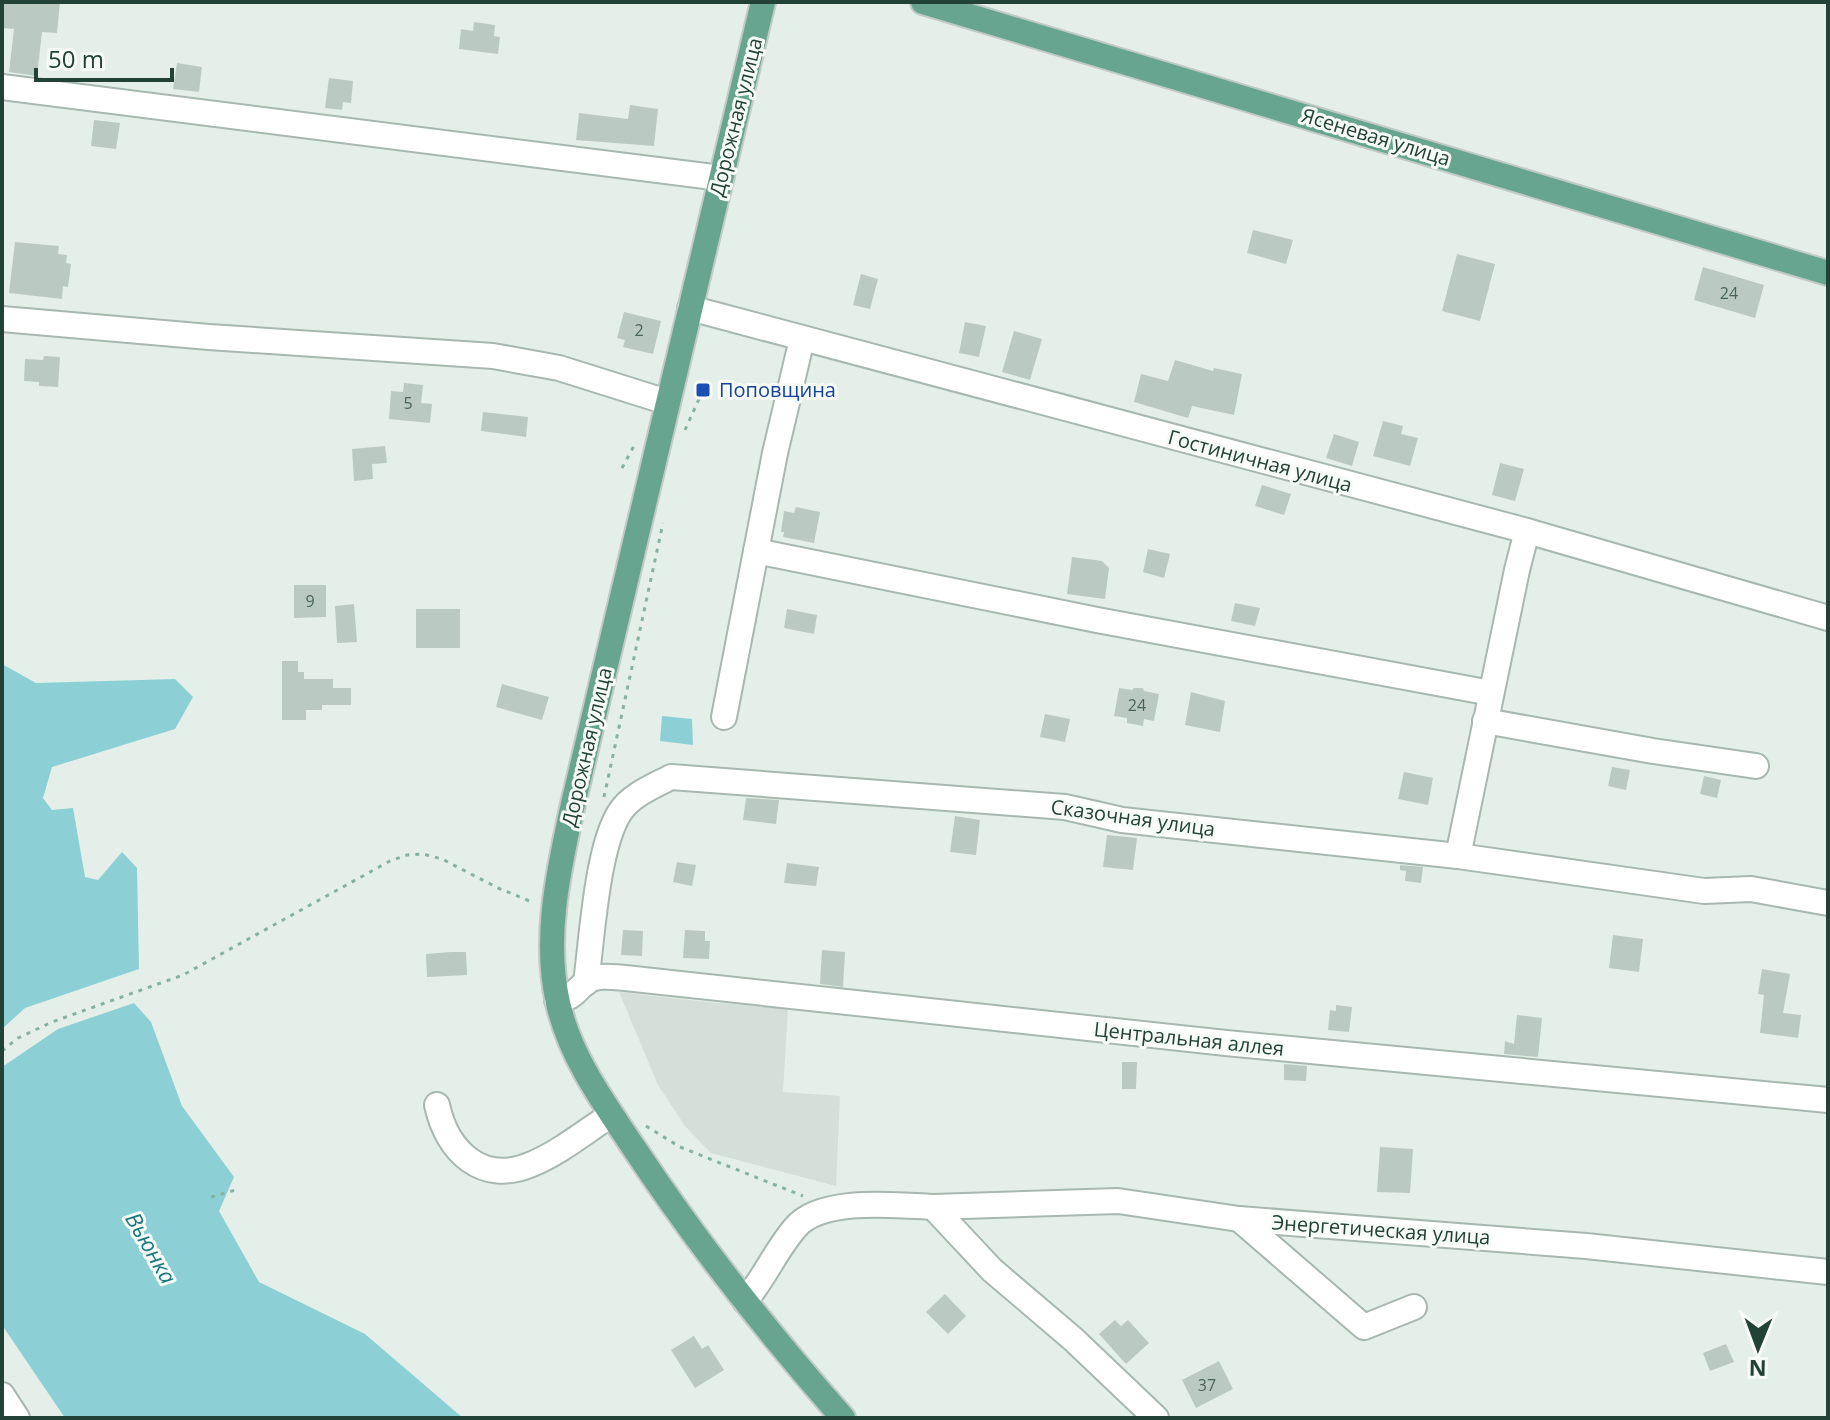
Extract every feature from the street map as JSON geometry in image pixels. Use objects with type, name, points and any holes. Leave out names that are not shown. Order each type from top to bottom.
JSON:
[{"type":"main road","name":"Дорожная улица","points":[[763,2],[573,804],[553,913],[552,943],[557,1000],[573,1048],[611,1115],[685,1222],[745,1301],[843,1418]]},
{"type":"main road","name":"Ясеневая улица","points":[[923,2],[1828,273]]},
{"type":"street","points":[[2,87],[721,178]]},
{"type":"street","name":"Гостиничная улица","points":[[690,308],[1527,531],[1828,618]]},
{"type":"street","points":[[2,319],[493,356],[572,371],[667,402]]},
{"type":"street","points":[[724,717],[775,453],[802,339]]},
{"type":"street","points":[[1458,856],[1527,531]]},
{"type":"street","points":[[756,551],[1097,620],[1491,693]]},
{"type":"street","points":[[1485,721],[1756,766]]},
{"type":"street","name":"Сказочная улица","points":[[586,983],[605,846],[621,810],[641,792],[671,777],[1065,807],[1122,820],[1458,856],[1704,891],[1751,889],[1828,903]]},
{"type":"street","name":"Центральная аллея","points":[[557,1000],[576,994],[595,978],[625,978],[1226,1043],[1828,1100]]},
{"type":"street","points":[[437,1105],[446,1133],[462,1155],[485,1168],[503,1170],[534,1164],[611,1115]]},
{"type":"street","name":"Энергетическая улица","points":[[745,1301],[764,1279],[794,1229],[806,1217],[854,1204],[933,1207],[1118,1201],[1239,1219],[1586,1246],[1828,1272]]},
{"type":"street","points":[[933,1207],[992,1270],[1073,1339],[1156,1418]]},
{"type":"street","points":[[1239,1219],[1364,1327],[1414,1307]]},
{"type":"street","points":[[2,1395],[17,1418]]},
{"type":"path","points":[[685,431],[703,390]]},
{"type":"path","points":[[622,468],[639,437]]},
{"type":"path","points":[[602,805],[664,516]]},
{"type":"path","points":[[2,1051],[18,1038],[52,1022],[183,975],[390,861],[407,855],[423,854],[442,859],[553,913]]},
{"type":"path","points":[[650,1136],[641,1123],[680,1147],[796,1195],[810,1197]]},
{"type":"path","points":[[211,1197],[239,1189]]},
{"type":"shaded area","points":[[619,992],[788,1007],[783,1092],[840,1096],[836,1186],[711,1153],[685,1126],[658,1085]]},
{"type":"water","points":[[2,664],[36,683],[175,679],[193,697],[175,729],[52,767],[43,798],[52,810],[73,808],[85,877],[98,880],[122,852],[137,868],[139,969],[25,1008],[2,1029]]},
{"type":"water","points":[[662,716],[692,719],[693,745],[660,741]]},
{"type":"water","name":"Вьюнка","points":[[134,1003],[151,1022],[182,1106],[234,1177],[219,1211],[259,1282],[365,1334],[463,1418],[65,1418],[2,1325],[2,1067],[58,1029]]},
{"type":"building","points":[[2,2],[60,2],[57,33],[42,32],[37,76],[9,72],[14,29],[2,28]]},
{"type":"building","points":[[474,22],[495,25],[494,36],[500,37],[498,54],[459,49],[461,29],[473,31]]},
{"type":"building","points":[[177,63],[202,67],[199,92],[173,89]]},
{"type":"building","points":[[329,78],[353,81],[351,103],[343,102],[342,110],[325,108]]},
{"type":"building","points":[[630,105],[658,109],[654,146],[576,140],[579,113],[628,119]]},
{"type":"building","points":[[94,120],[120,123],[116,149],[91,146]]},
{"type":"building","points":[[1253,230],[1293,240],[1286,264],[1247,253]]},
{"type":"building","points":[[15,242],[59,246],[58,254],[67,255],[66,263],[71,264],[68,287],[63,286],[62,299],[9,293]]},
{"type":"building","points":[[1457,254],[1495,264],[1480,321],[1442,311]]},
{"type":"building","points":[[1703,267],[1764,285],[1755,318],[1694,300]]},
{"type":"building","points":[[861,274],[878,279],[870,309],[853,305]]},
{"type":"building","points":[[624,312],[661,321],[653,354],[623,347],[625,340],[617,338]]},
{"type":"building","points":[[965,322],[986,326],[979,357],[959,353]]},
{"type":"building","points":[[1014,331],[1042,339],[1030,380],[1002,372]]},
{"type":"building","points":[[44,356],[60,357],[58,387],[24,381],[25,359],[43,360]]},
{"type":"building","points":[[1175,360],[1213,371],[1214,368],[1242,374],[1234,415],[1192,406],[1188,418],[1134,402],[1141,374],[1168,381]]},
{"type":"building","points":[[404,383],[423,385],[421,403],[432,404],[430,423],[389,419],[391,391],[403,392]]},
{"type":"building","points":[[483,412],[528,417],[526,437],[481,431]]},
{"type":"building","points":[[1383,421],[1403,426],[1401,434],[1418,438],[1410,466],[1373,456]]},
{"type":"building","points":[[1334,434],[1359,442],[1352,466],[1326,458]]},
{"type":"building","points":[[385,446],[387,463],[372,464],[373,479],[354,481],[352,449]]},
{"type":"building","points":[[1500,463],[1524,469],[1515,501],[1492,495]]},
{"type":"building","points":[[1262,485],[1291,494],[1284,515],[1255,506]]},
{"type":"building","points":[[796,507],[820,512],[814,543],[783,537],[784,511],[794,513]]},
{"type":"building","points":[[1148,549],[1170,554],[1164,578],[1143,572]]},
{"type":"building","points":[[1072,557],[1102,561],[1109,568],[1105,599],[1067,594]]},
{"type":"building","points":[[294,585],[326,585],[326,617],[294,618]]},
{"type":"building","points":[[1235,603],[1260,608],[1255,626],[1231,621]]},
{"type":"building","points":[[354,604],[357,642],[337,643],[335,606]]},
{"type":"building","points":[[416,609],[460,609],[460,648],[416,648]]},
{"type":"building","points":[[787,609],[817,615],[814,634],[784,628]]},
{"type":"building","points":[[282,661],[298,661],[298,672],[304,672],[304,679],[333,679],[333,688],[351,688],[351,705],[322,705],[322,710],[306,710],[306,720],[282,720]]},
{"type":"building","points":[[502,684],[549,697],[542,720],[496,707]]},
{"type":"building","points":[[1119,688],[1143,688],[1144,691],[1159,694],[1154,721],[1144,719],[1143,726],[1114,716]]},
{"type":"building","points":[[1191,692],[1225,701],[1220,732],[1185,725]]},
{"type":"building","points":[[1045,714],[1070,719],[1065,742],[1040,737]]},
{"type":"building","points":[[1612,767],[1630,770],[1626,790],[1608,786]]},
{"type":"building","points":[[1404,772],[1433,778],[1428,805],[1398,799]]},
{"type":"building","points":[[1704,776],[1721,780],[1717,798],[1700,794]]},
{"type":"building","points":[[746,798],[779,800],[776,824],[743,820]]},
{"type":"building","points":[[955,816],[980,820],[976,855],[950,852]]},
{"type":"building","points":[[1107,835],[1137,838],[1133,870],[1103,867]]},
{"type":"building","points":[[677,862],[696,865],[692,886],[673,882]]},
{"type":"building","points":[[787,863],[819,867],[816,886],[784,883]]},
{"type":"building","points":[[1400,865],[1423,867],[1421,883],[1405,881],[1406,871],[1400,870]]},
{"type":"building","points":[[623,930],[643,931],[642,956],[621,955]]},
{"type":"building","points":[[685,930],[705,931],[705,941],[710,941],[709,959],[683,958]]},
{"type":"building","points":[[1613,935],[1643,939],[1639,972],[1609,968]]},
{"type":"building","points":[[822,950],[845,952],[843,987],[820,984]]},
{"type":"building","points":[[466,952],[467,975],[427,977],[426,954]]},
{"type":"building","points":[[1762,969],[1790,974],[1783,1013],[1801,1015],[1798,1038],[1760,1033],[1764,995],[1758,994]]},
{"type":"building","points":[[1336,1005],[1352,1007],[1349,1032],[1328,1030],[1330,1010],[1336,1011]]},
{"type":"building","points":[[1517,1015],[1542,1018],[1538,1057],[1504,1054],[1505,1041],[1514,1044]]},
{"type":"building","points":[[1122,1062],[1137,1062],[1136,1089],[1122,1089]]},
{"type":"building","points":[[1284,1064],[1307,1066],[1306,1081],[1284,1080]]},
{"type":"building","points":[[1380,1147],[1413,1149],[1410,1193],[1377,1192]]},
{"type":"building","points":[[945,1294],[966,1316],[948,1334],[926,1312]]},
{"type":"building","points":[[1115,1320],[1121,1326],[1128,1320],[1149,1343],[1126,1364],[1099,1334]]},
{"type":"building","points":[[694,1336],[702,1349],[708,1345],[724,1370],[695,1388],[671,1350]]},
{"type":"building","points":[[1726,1344],[1734,1362],[1710,1371],[1703,1353]]},
{"type":"building","points":[[1219,1361],[1233,1389],[1196,1408],[1182,1380]]},
{"type":"place","name":"Поповщина","points":[[703,390]]}]
